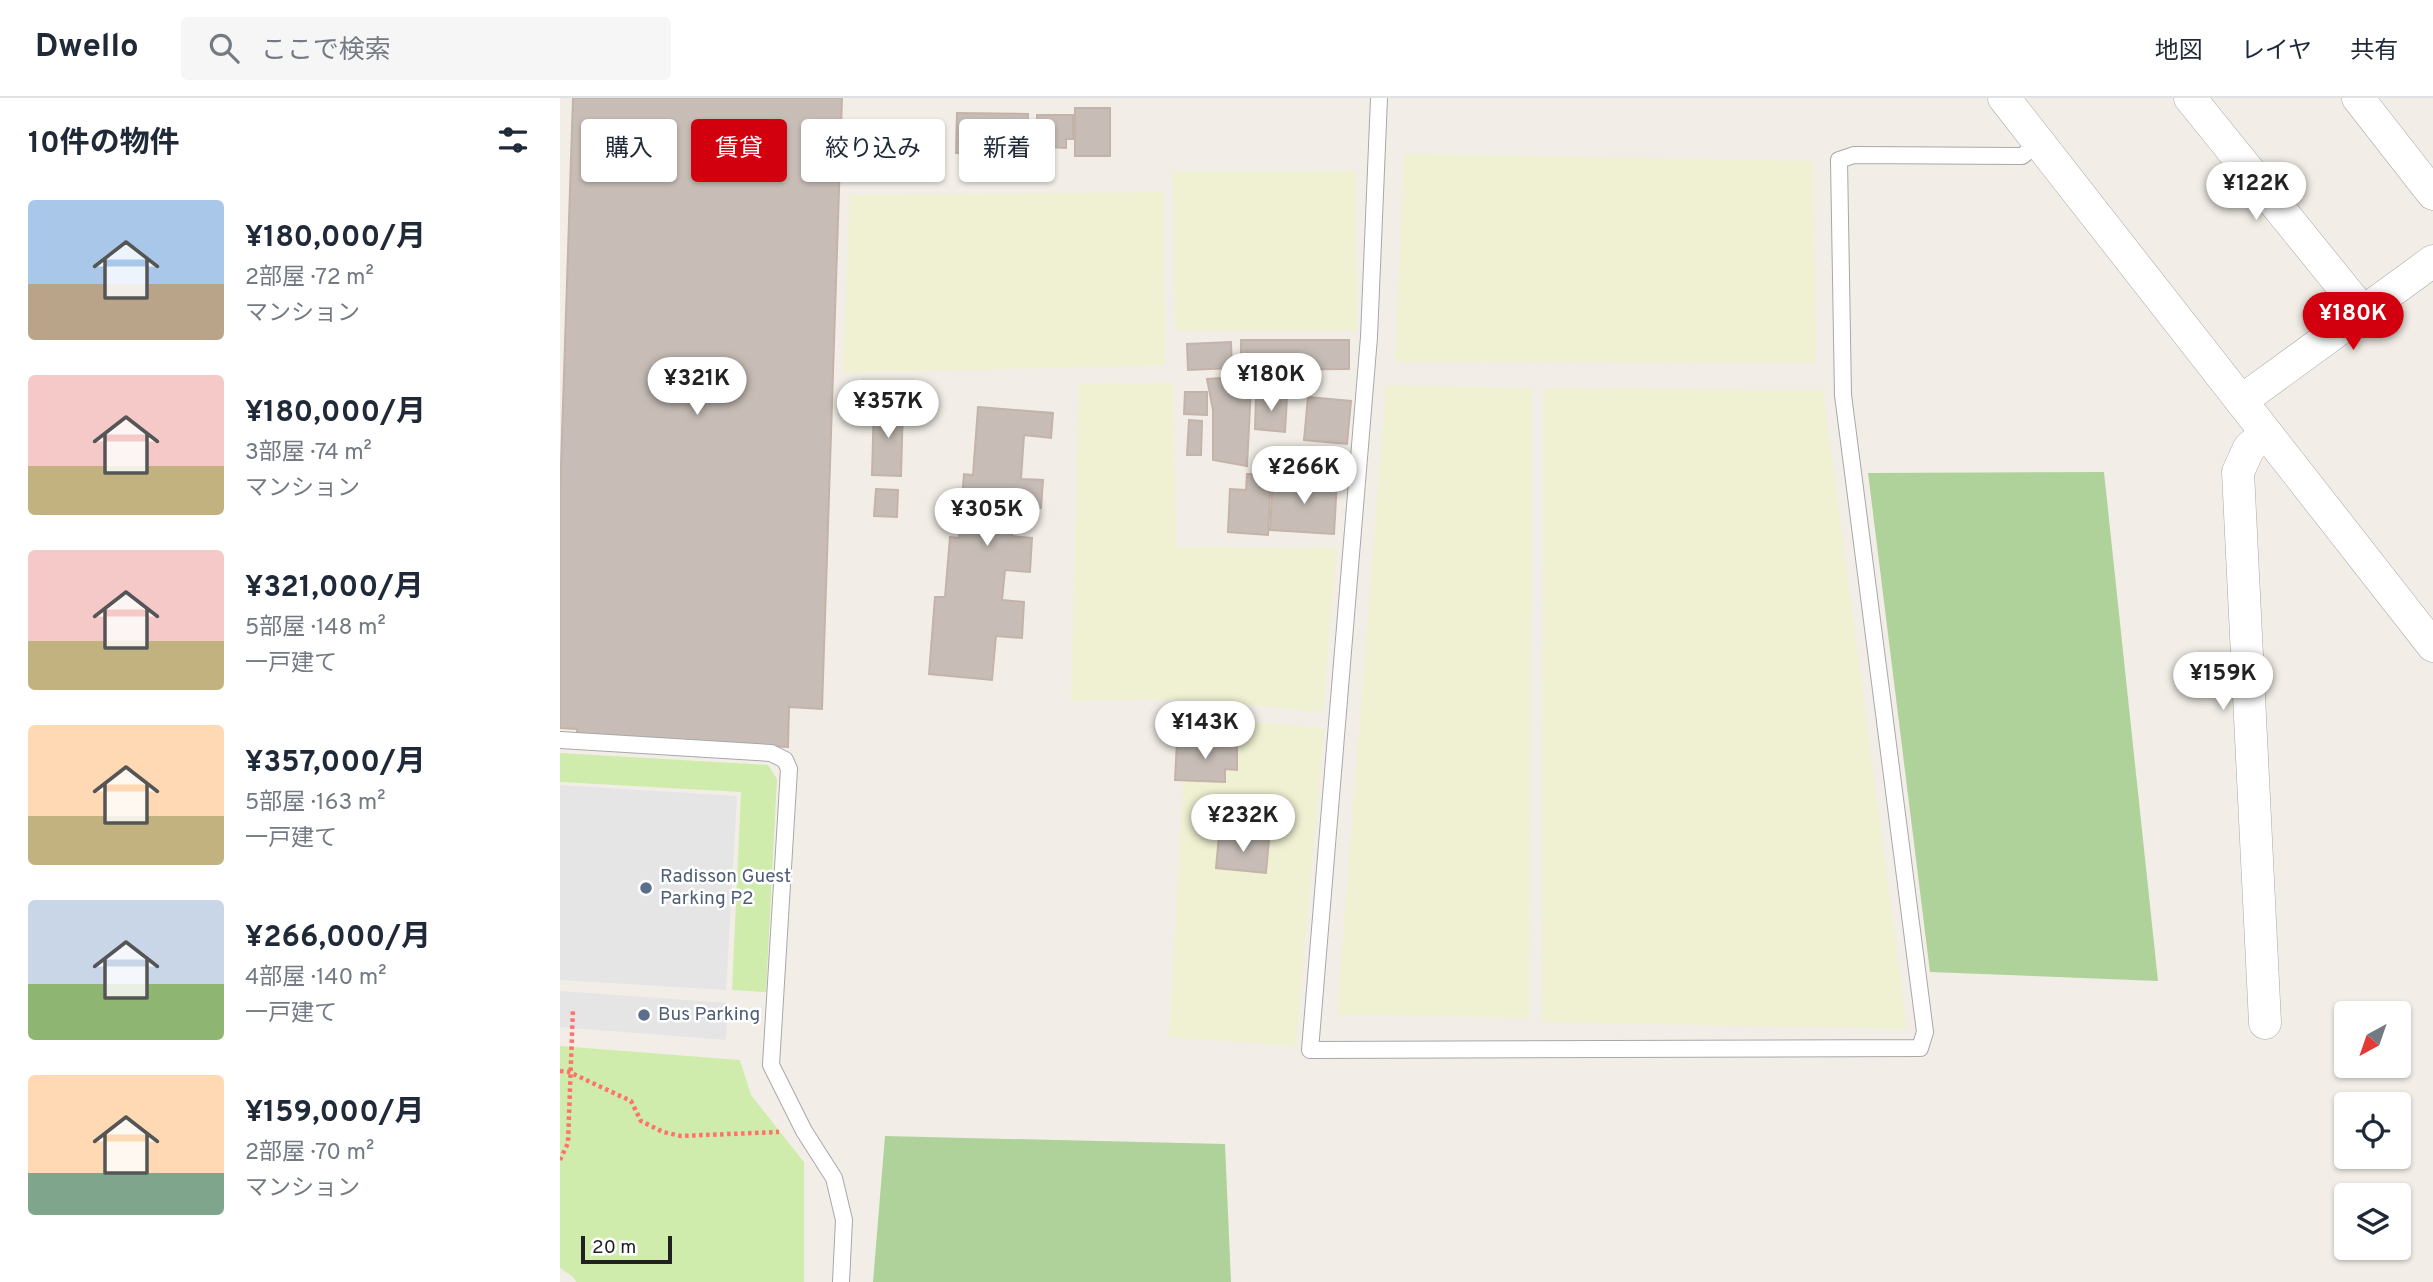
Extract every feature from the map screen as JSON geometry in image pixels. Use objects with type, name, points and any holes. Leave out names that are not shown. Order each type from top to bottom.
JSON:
[{"type":"street","points":[[2004,98],[2433,646]]},
{"type":"street","points":[[2190,98],[2363,312]]},
{"type":"street","points":[[2358,98],[2433,194]]},
{"type":"street","points":[[2241,401],[2433,261]]},
{"type":"street","points":[[2265,1023],[2238,472],[2249,448],[2266,433]]},
{"type":"lane","points":[[1379,98],[1369,337],[1310,1050],[1920,1048],[1925,1032],[1843,395],[1839,160],[1854,155],[2022,156],[2039,142]]},
{"type":"lane","points":[[560,740],[771,753],[785,760],[789,769],[771,1065],[804,1131],[834,1178],[844,1220],[841,1282]]},
{"type":"path","points":[[560,1160],[568,1143],[573,1008]]},
{"type":"path","points":[[560,1072],[569,1072],[631,1101],[641,1121],[663,1132],[681,1136],[804,1131]]},
{"type":"green space","points":[[1404,154],[1813,161],[1816,363],[1395,362]]},
{"type":"green space","points":[[1355,171],[1357,331],[1175,331],[1173,172]]},
{"type":"green space","points":[[1163,192],[1165,365],[843,373],[850,195]]},
{"type":"green space","points":[[1173,383],[1176,547],[1337,548],[1323,712],[1184,699],[1071,701],[1079,384]]},
{"type":"green space","points":[[1386,385],[1532,388],[1529,1018],[1337,1014]]},
{"type":"green space","points":[[1543,388],[1823,390],[1907,1029],[1542,1022]]},
{"type":"green space","points":[[2104,472],[2158,981],[1930,972],[1868,473]]},
{"type":"green space","points":[[1187,716],[1324,728],[1296,1046],[1169,1037]]},
{"type":"green space","points":[[560,753],[768,765],[777,779],[766,992],[732,990],[741,792],[560,782]]},
{"type":"green space","points":[[560,1046],[740,1060],[751,1095],[804,1162],[804,1282],[576,1282],[560,1268]]},
{"type":"green space","points":[[885,1136],[1225,1144],[1231,1282],[873,1282]]},
{"type":"shaded area","name":"Radisson Guest Parking P2","points":[[560,785],[737,796],[726,990],[560,980]]},
{"type":"shaded area","name":"Bus Parking","points":[[560,991],[728,1003],[726,1040],[560,1027]]},
{"type":"building","points":[[573,98],[842,98],[841,119],[801,119],[801,182],[839,182],[822,709],[789,707],[788,747],[577,739],[577,729],[560,728],[560,496]]},
{"type":"building","points":[[1075,108],[1110,108],[1110,156],[1075,156]]},
{"type":"building","points":[[957,113],[1028,114],[1028,119],[959,119],[959,153],[956,153]]},
{"type":"building","points":[[1037,115],[1073,115],[1073,139],[1066,139],[1066,148],[1055,147],[1055,119],[1037,119]]},
{"type":"building","points":[[1241,340],[1349,340],[1349,369],[1241,370]]},
{"type":"building","points":[[1231,342],[1232,368],[1188,370],[1187,344]]},
{"type":"building","points":[[1238,377],[1239,386],[1251,387],[1247,466],[1213,460],[1213,410],[1207,379]]},
{"type":"building","points":[[1185,392],[1207,392],[1207,415],[1184,414]]},
{"type":"building","points":[[1256,396],[1287,397],[1285,432],[1255,429]]},
{"type":"building","points":[[1308,397],[1351,401],[1347,444],[1304,440]]},
{"type":"building","points":[[874,403],[903,404],[901,476],[872,475]]},
{"type":"building","points":[[978,407],[1053,413],[1051,438],[1024,435],[1021,479],[1043,480],[1041,508],[1014,506],[1012,536],[1032,538],[1030,572],[1005,570],[1002,600],[1024,602],[1022,638],[996,636],[992,680],[929,674],[935,597],[945,597],[950,537],[959,538],[964,474],[973,475]]},
{"type":"building","points":[[1189,420],[1202,421],[1201,455],[1187,455]]},
{"type":"building","points":[[1247,474],[1271,475],[1268,535],[1228,532],[1230,489],[1246,490]]},
{"type":"building","points":[[1273,477],[1337,481],[1334,534],[1270,530]]},
{"type":"building","points":[[876,489],[898,490],[897,517],[874,516]]},
{"type":"building","points":[[1177,741],[1237,744],[1237,770],[1225,769],[1225,782],[1175,780]]},
{"type":"building","points":[[1219,835],[1269,839],[1266,873],[1216,868]]},
{"type":"place","name":"Radisson Guest Parking P2","points":[[646,888]]},
{"type":"place","name":"Bus Parking","points":[[644,1015]]}]
